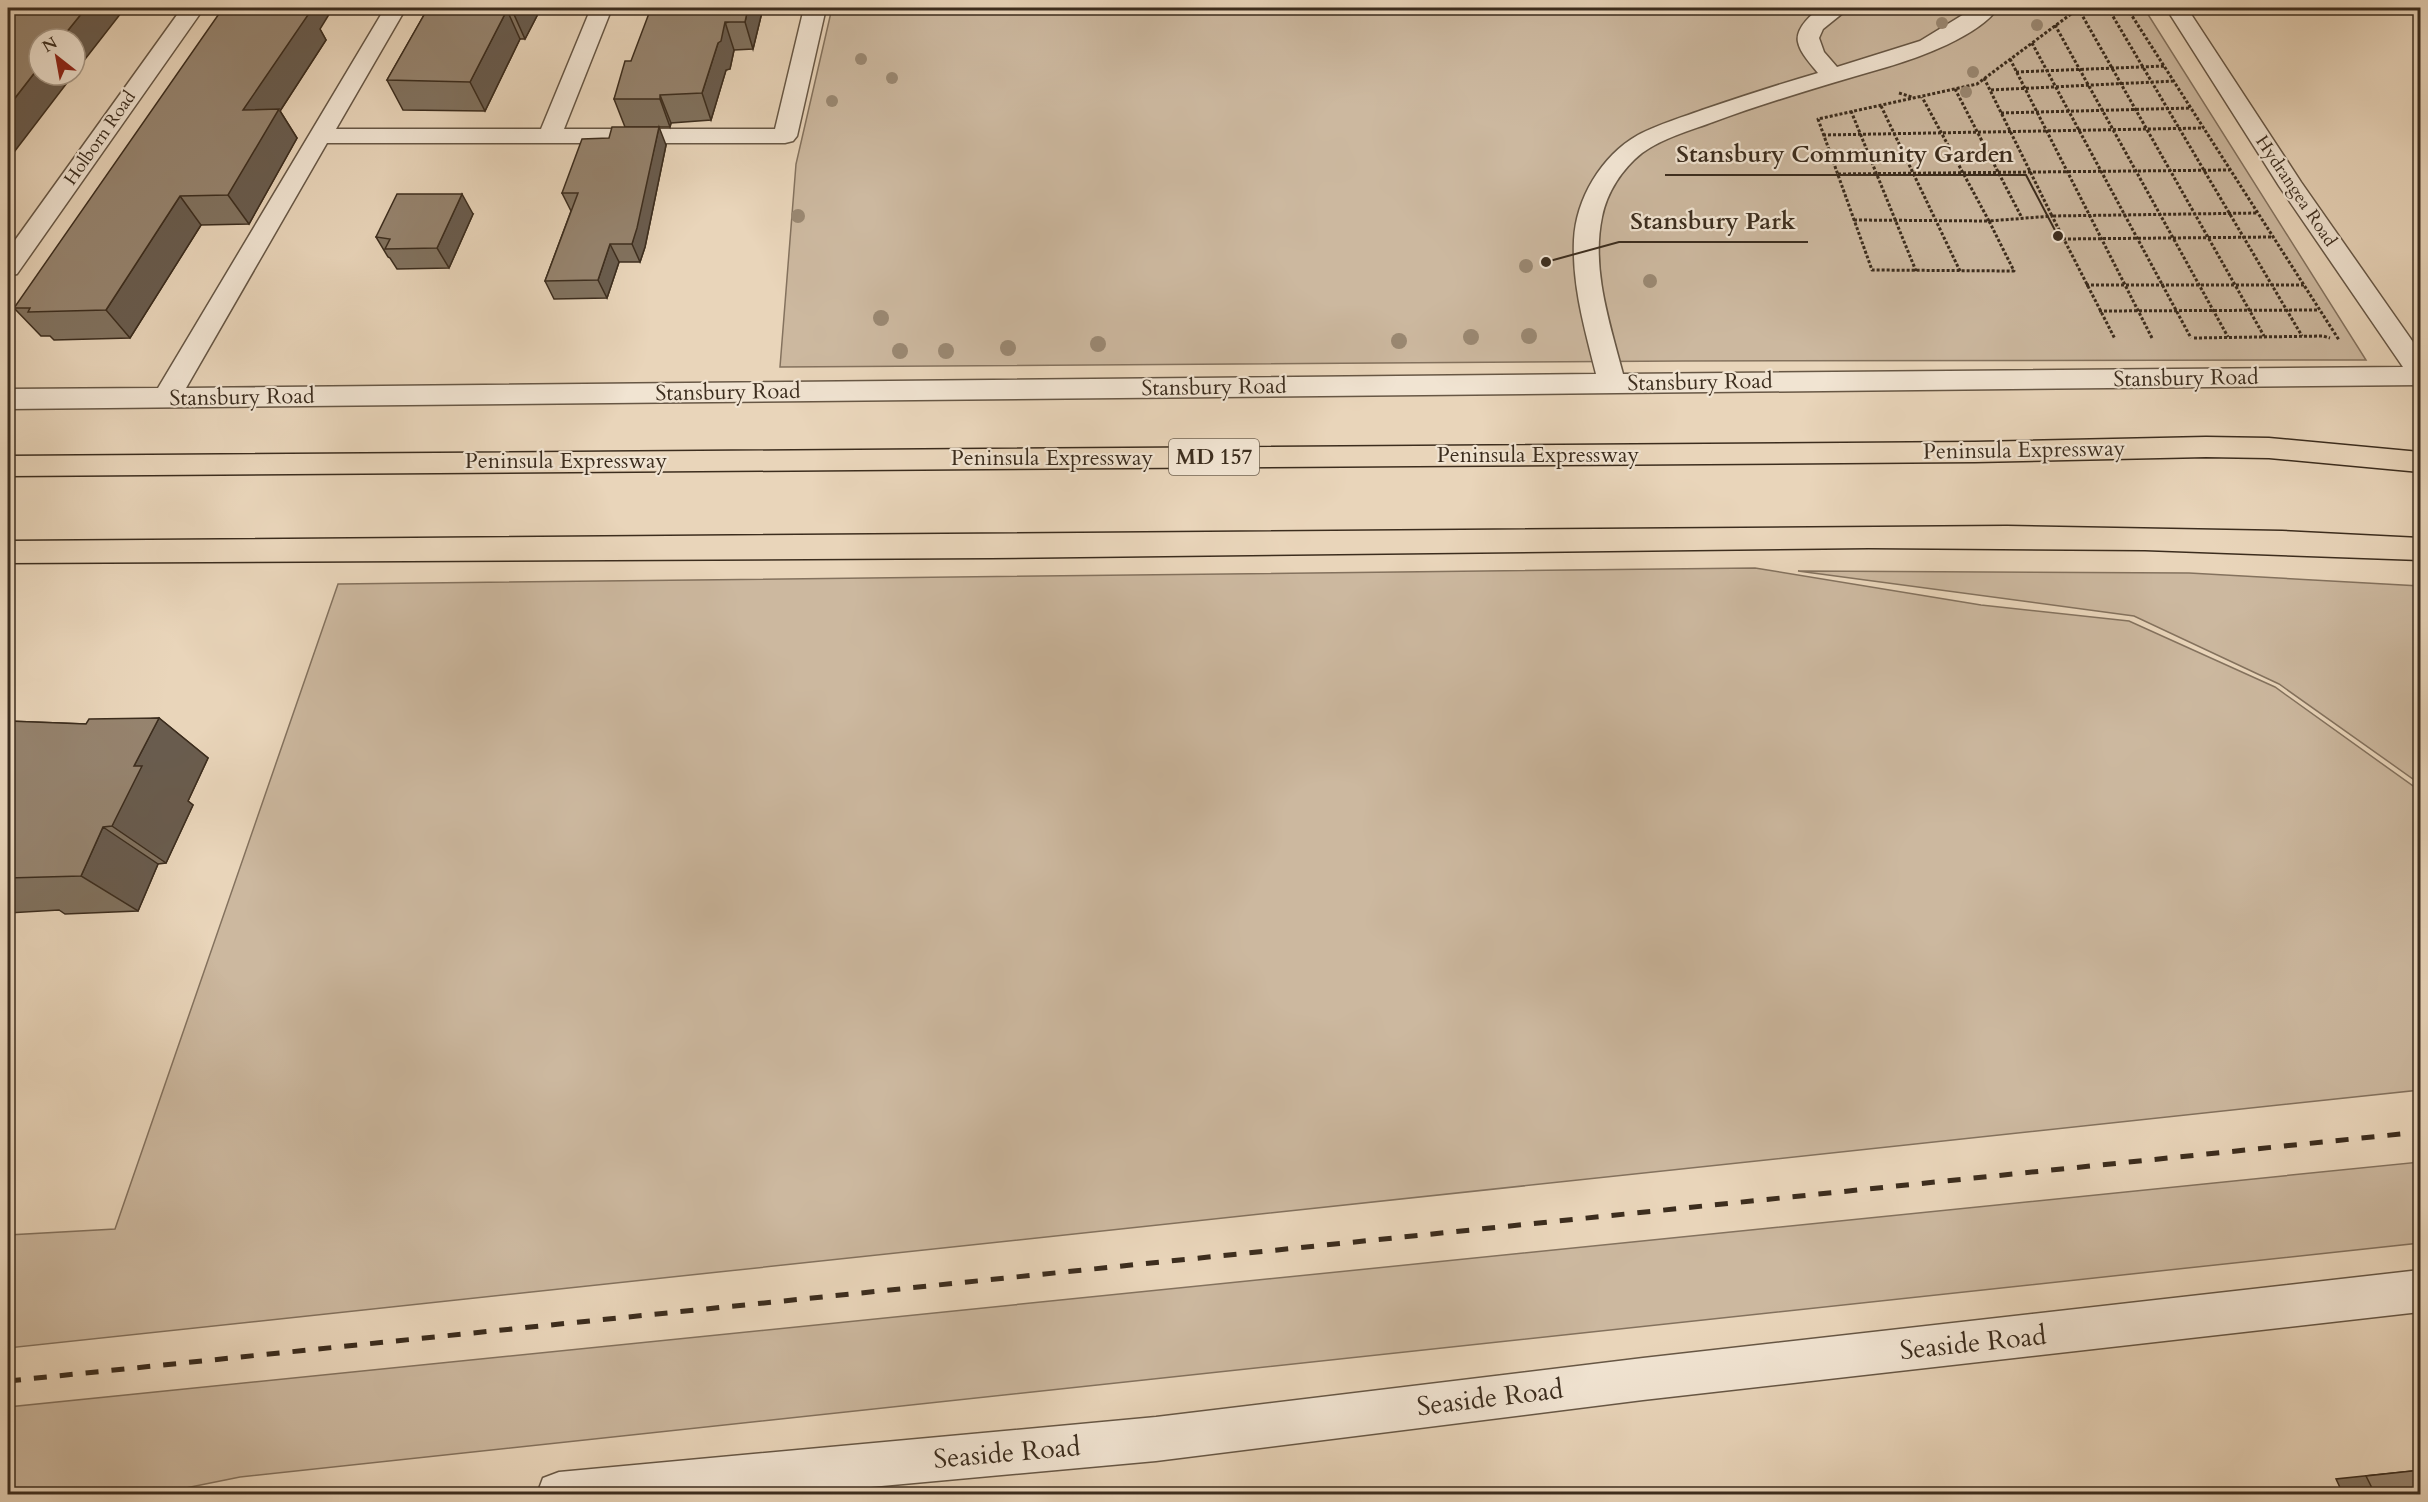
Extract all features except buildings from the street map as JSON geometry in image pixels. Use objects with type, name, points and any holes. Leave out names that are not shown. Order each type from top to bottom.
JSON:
[{"type":"main road","name":"Peninsula Expressway","points":[[8,466],[1964,452],[2206,447],[2269,448],[2421,462]]},
{"type":"main road","points":[[8,552],[918,548],[1845,538],[2198,540],[2421,549]]},
{"type":"street","name":"Holborn Road","points":[[8,268],[193,8]]},
{"type":"street","points":[[166,398],[394,8]]},
{"type":"street","points":[[550,136],[601,8]]},
{"type":"street","points":[[319,136],[784,136],[815,8]]},
{"type":"street","points":[[1832,75],[1812,53],[1807,42],[1807,33],[1819,19],[1838,8]]},
{"type":"street","points":[[1612,383],[1595,315],[1586,255],[1589,219],[1598,191],[1629,152],[1661,133],[1782,89],[1930,45],[1958,30],[1988,8]]},
{"type":"street","name":"Hydrangea Road","points":[[2177,8],[2291,186],[2421,370]]},
{"type":"street","name":"Stansbury Road","points":[[8,399],[2421,376]]},
{"type":"street","name":"Seaside Road","points":[[559,1494],[1155,1439],[1643,1379],[2421,1291]]},
{"type":"path","points":[[1922,97],[1989,221],[2013,271],[1872,270],[1818,119],[1977,84],[2079,8],[2264,336]]},
{"type":"path","points":[[2108,8],[2302,336]]},
{"type":"path","points":[[2127,8],[2339,341],[2323,336],[2181,338]]},
{"type":"path","points":[[2055,25],[2228,337]]},
{"type":"path","points":[[2032,42],[2191,338]]},
{"type":"path","points":[[2010,59],[2152,338]]},
{"type":"path","points":[[2016,72],[2165,66]]},
{"type":"path","points":[[1984,78],[2113,339],[2123,339]]},
{"type":"path","points":[[1991,90],[2174,81]]},
{"type":"path","points":[[1955,89],[2022,218]]},
{"type":"path","points":[[1881,106],[1960,271]]},
{"type":"path","points":[[2001,113],[2191,108]]},
{"type":"path","points":[[1851,111],[1916,271]]},
{"type":"path","points":[[1823,135],[2204,128]]},
{"type":"path","points":[[1838,174],[2231,170]]},
{"type":"path","points":[[1854,220],[1989,221],[2052,216],[2258,213]]},
{"type":"path","points":[[2063,239],[2273,237]]},
{"type":"path","points":[[2086,285],[2304,285]]},
{"type":"path","points":[[2099,311],[2319,310]]},
{"type":"path","points":[[2142,338],[2162,338]]},
{"type":"shaded area","points":[[832,8],[2144,8],[2366,360],[1683,361],[780,367],[796,164]]},
{"type":"shaded area","points":[[1755,568],[1981,605],[2129,621],[2275,687],[2420,791],[2420,1090],[8,1348],[8,1235],[115,1229],[338,584]]},
{"type":"shaded area","points":[[1798,571],[2189,573],[2420,586],[2420,784],[2279,684],[2134,616]]},
{"type":"shaded area","points":[[2420,1162],[2420,1243],[240,1477],[156,1494],[8,1494],[8,1407]]},
{"type":"railway","points":[[8,1381],[2420,1132]]},
{"type":"place","name":"Stansbury Community Garden","points":[[2058,236]]},
{"type":"place","name":"Stansbury Park","points":[[1546,262]]}]
